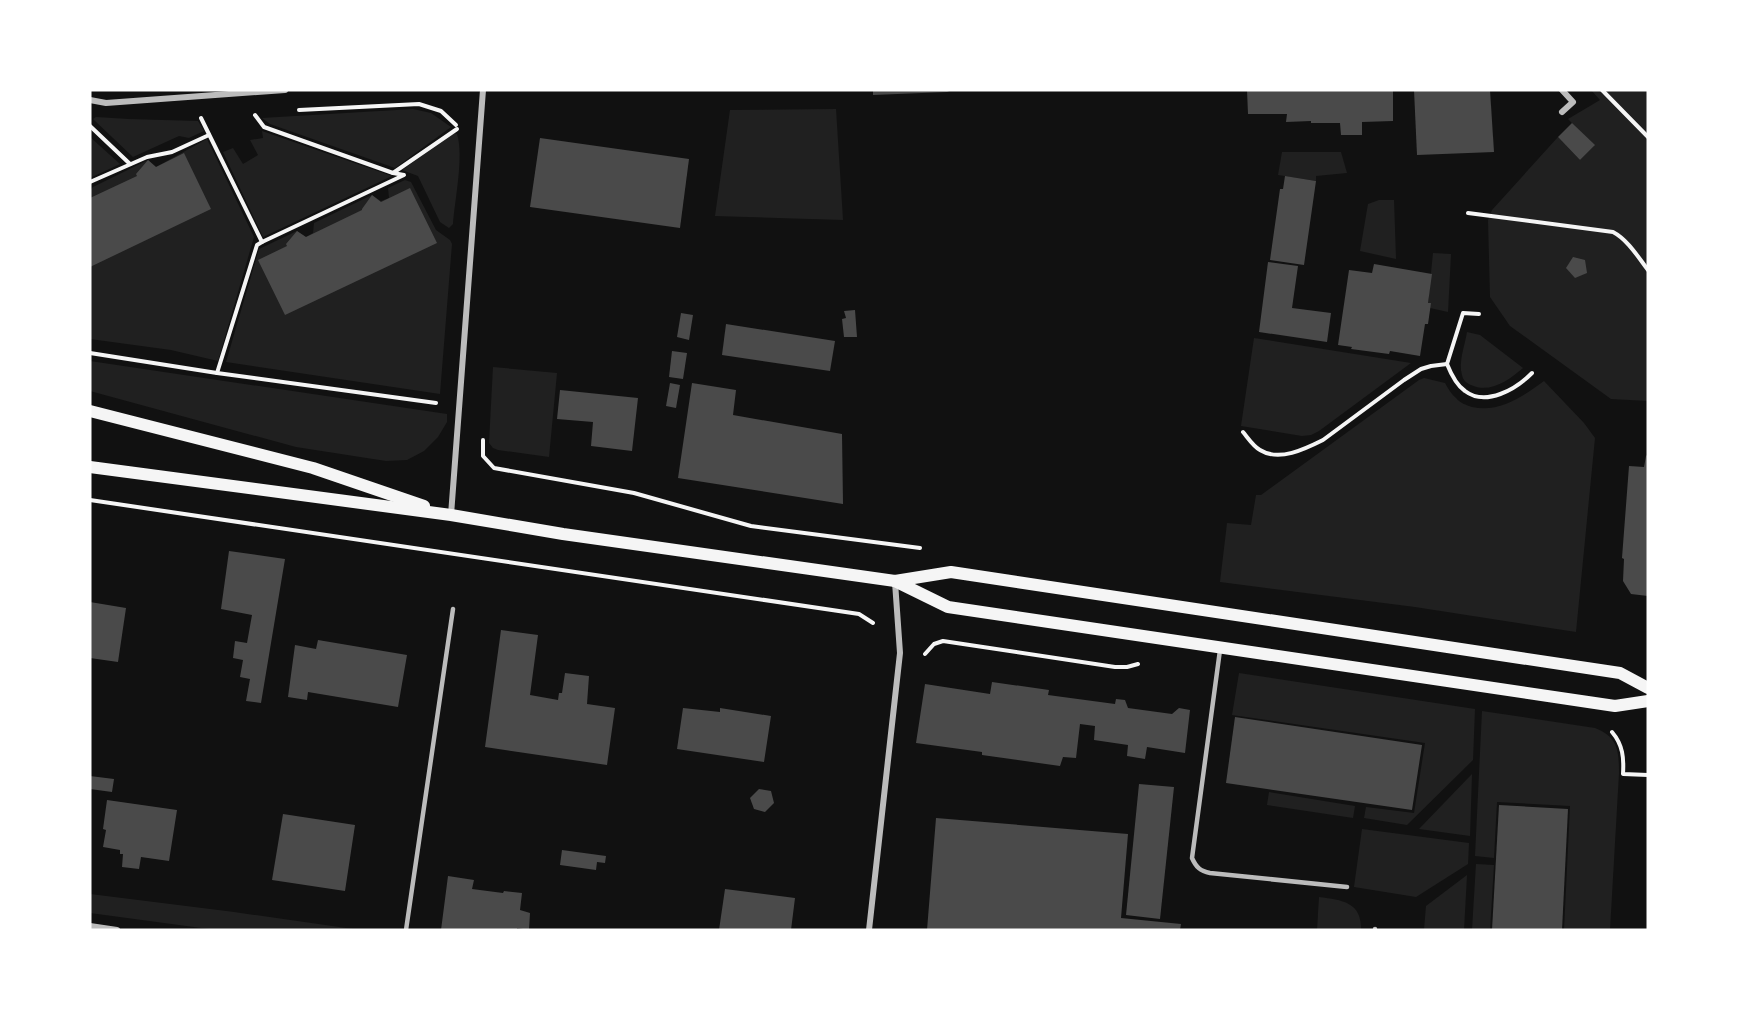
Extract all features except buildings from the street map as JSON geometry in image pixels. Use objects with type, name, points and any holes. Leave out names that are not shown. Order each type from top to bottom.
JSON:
[{"type":"main road","points":[[90,411],[313,468],[451,515]]},
{"type":"main road","points":[[90,466],[451,515],[562,534],[895,581],[951,572],[1608,671],[1620,673],[1648,688]]},
{"type":"main road","points":[[895,581],[948,607],[1615,706],[1648,700]]},
{"type":"street","points":[[90,100],[106,103],[285,90]]},
{"type":"street","points":[[451,515],[483,90]]},
{"type":"street","points":[[1562,90],[1573,102],[1562,112]]},
{"type":"street","points":[[869,930],[900,653],[895,581]]},
{"type":"street","points":[[90,926],[117,930]]},
{"type":"lane","points":[[406,930],[453,609]]},
{"type":"lane","points":[[1221,647],[1192,858],[1196,866],[1210,873],[1347,887]]},
{"type":"path","points":[[1602,90],[1648,137]]},
{"type":"path","points":[[288,110],[419,104],[441,111],[459,128],[462,136]]},
{"type":"path","points":[[217,373],[257,245],[404,175],[264,127],[253,112],[265,111]]},
{"type":"path","points":[[201,116],[262,242]]},
{"type":"path","points":[[190,117],[211,116]]},
{"type":"path","points":[[90,126],[130,164]]},
{"type":"path","points":[[393,173],[459,128]]},
{"type":"path","points":[[90,182],[147,157],[172,152],[209,135]]},
{"type":"path","points":[[1468,213],[1613,232],[1626,242],[1648,270]]},
{"type":"path","points":[[1479,314],[1463,313],[1447,364],[1454,380],[1464,391],[1474,396],[1489,397],[1504,393],[1523,382],[1532,373]]},
{"type":"path","points":[[90,353],[459,406]]},
{"type":"path","points":[[1243,432],[1258,449],[1272,456],[1308,447],[1323,440],[1421,369],[1447,364]]},
{"type":"path","points":[[483,433],[483,456],[495,468]]},
{"type":"path","points":[[90,500],[741,596]]},
{"type":"path","points":[[1606,728],[1618,740],[1622,749],[1623,774],[1648,775]]},
{"type":"shaded area","points":[[1591,90],[1648,90],[1648,401],[1611,399],[1510,326],[1490,297],[1488,220],[1492,210],[1558,137],[1580,160],[1594,146],[1568,119],[1600,100]]},
{"type":"shaded area","points":[[413,109],[431,113],[451,127],[395,168],[270,124],[262,118]]},
{"type":"shaded area","points":[[836,109],[843,220],[715,216],[730,110]]},
{"type":"shaded area","points":[[96,117],[198,121],[204,131],[189,138],[179,136],[133,157],[93,119]]},
{"type":"shaded area","points":[[262,131],[392,176],[263,237],[223,152],[233,148],[243,164],[258,155],[250,140],[263,138]]},
{"type":"shaded area","points":[[454,133],[457,134],[460,154],[453,224],[449,228],[440,222],[418,176],[402,170]]},
{"type":"shaded area","points":[[90,137],[120,164],[90,178]]},
{"type":"shaded area","points":[[207,139],[254,237],[218,361],[171,350],[90,339],[90,190],[148,160],[156,167]]},
{"type":"shaded area","points":[[1282,152],[1341,152],[1347,173],[1316,176],[1316,181],[1278,175]]},
{"type":"shaded area","points":[[405,180],[411,182],[436,230],[452,244],[440,394],[226,362],[259,249],[297,231],[306,237],[313,233],[314,223],[372,195],[381,201],[389,198],[388,188]]},
{"type":"shaded area","points":[[1379,200],[1394,200],[1396,259],[1360,251],[1368,204]]},
{"type":"shaded area","points":[[1433,253],[1451,254],[1448,312],[1430,308],[1428,303]]},
{"type":"shaded area","points":[[1467,332],[1480,335],[1523,368],[1512,377],[1492,387],[1478,387],[1468,383],[1462,377],[1461,370]]},
{"type":"shaded area","points":[[1254,338],[1411,363],[1319,431],[1302,436],[1241,426]]},
{"type":"shaded area","points":[[90,361],[447,414],[447,422],[438,437],[424,451],[407,460],[386,461],[296,447],[90,391]]},
{"type":"shaded area","points":[[493,367],[557,373],[549,457],[498,450],[489,443]]},
{"type":"shaded area","points":[[1424,378],[1445,383],[1461,403],[1482,408],[1492,408],[1511,402],[1544,381],[1584,423],[1595,438],[1576,632],[1415,607],[1220,582],[1227,523],[1251,525],[1256,495],[1261,495]]},
{"type":"shaded area","points":[[1239,673],[1475,709],[1473,760],[1407,825],[1364,818],[1366,807],[1414,813],[1425,743],[1232,715]]},
{"type":"shaded area","points":[[1482,711],[1595,728],[1613,740],[1617,751],[1619,773],[1610,930],[1564,930],[1570,806],[1497,802],[1494,858],[1475,856]]},
{"type":"shaded area","points":[[1472,774],[1470,836],[1419,829]]},
{"type":"shaded area","points":[[1269,792],[1355,806],[1353,818],[1267,805]]},
{"type":"shaded area","points":[[1362,829],[1469,843],[1468,864],[1416,897],[1354,887]]},
{"type":"shaded area","points":[[1476,864],[1494,865],[1490,930],[1472,930]]},
{"type":"shaded area","points":[[1467,875],[1464,930],[1424,930],[1426,906]]},
{"type":"shaded area","points":[[90,894],[360,930],[216,930],[90,913]]},
{"type":"shaded area","points":[[1319,897],[1349,904],[1358,913],[1361,930],[1317,930]]}]
